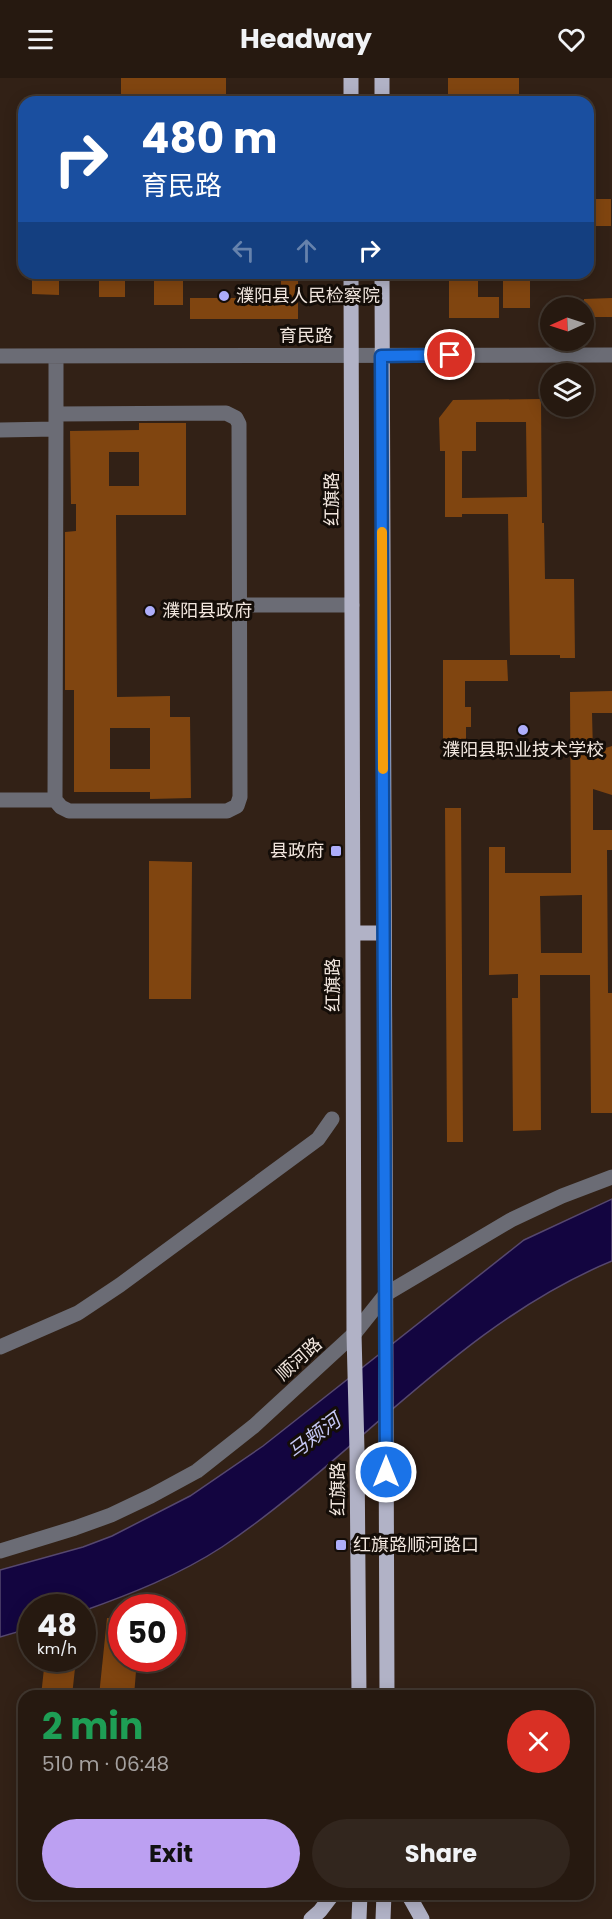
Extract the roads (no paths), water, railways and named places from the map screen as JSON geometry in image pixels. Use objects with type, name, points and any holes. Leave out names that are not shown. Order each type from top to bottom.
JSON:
[{"type":"main road","points":[[351,78],[351,96]]},
{"type":"main road","points":[[382,78],[382,96]]},
{"type":"main road","name":"红旗路","points":[[351,279],[354,1334],[359,1690]]},
{"type":"main road","points":[[382,279],[387,1690]]},
{"type":"main road","points":[[353,933],[384,933]]},
{"type":"main road","points":[[310,1919],[328,1900]]},
{"type":"main road","points":[[359,1919],[360,1900]]},
{"type":"main road","points":[[383,1919],[384,1900]]},
{"type":"main road","points":[[411,1900],[422,1919]]},
{"type":"street","name":"育民路","points":[[0,356],[612,355]]},
{"type":"street","points":[[0,430],[56,421],[226,412],[236,418],[239,424],[240,605],[240,797],[237,806],[227,811],[69,811],[55,800],[56,421],[56,356]]},
{"type":"street","points":[[240,605],[352,604]]},
{"type":"street","points":[[0,800],[55,800]]},
{"type":"street","points":[[0,1347],[78,1313],[120,1285],[318,1139],[332,1119]]},
{"type":"street","name":"顺河路","points":[[0,1551],[111,1515],[197,1471],[254,1426],[354,1334],[386,1293],[511,1220],[562,1196],[612,1177]]},
{"type":"water","name":"马颊河","points":[[612,1199],[612,1261],[557,1287],[506,1319],[411,1393],[271,1511],[222,1547],[189,1566],[128,1594],[108,1594],[108,1602],[96,1606],[96,1594],[18,1594],[18,1632],[0,1637],[0,1570],[83,1547],[112,1536],[190,1496],[263,1446],[524,1240]]},
{"type":"place","name":"濮阳县人民检察院","points":[[224,296]]},
{"type":"place","name":"濮阳县政府","points":[[150,611]]},
{"type":"place","name":"濮阳县职业技术学校","points":[[523,730]]},
{"type":"place","name":"县政府","points":[[336,851]]},
{"type":"place","name":"红旗路顺河路口","points":[[341,1545]]}]
